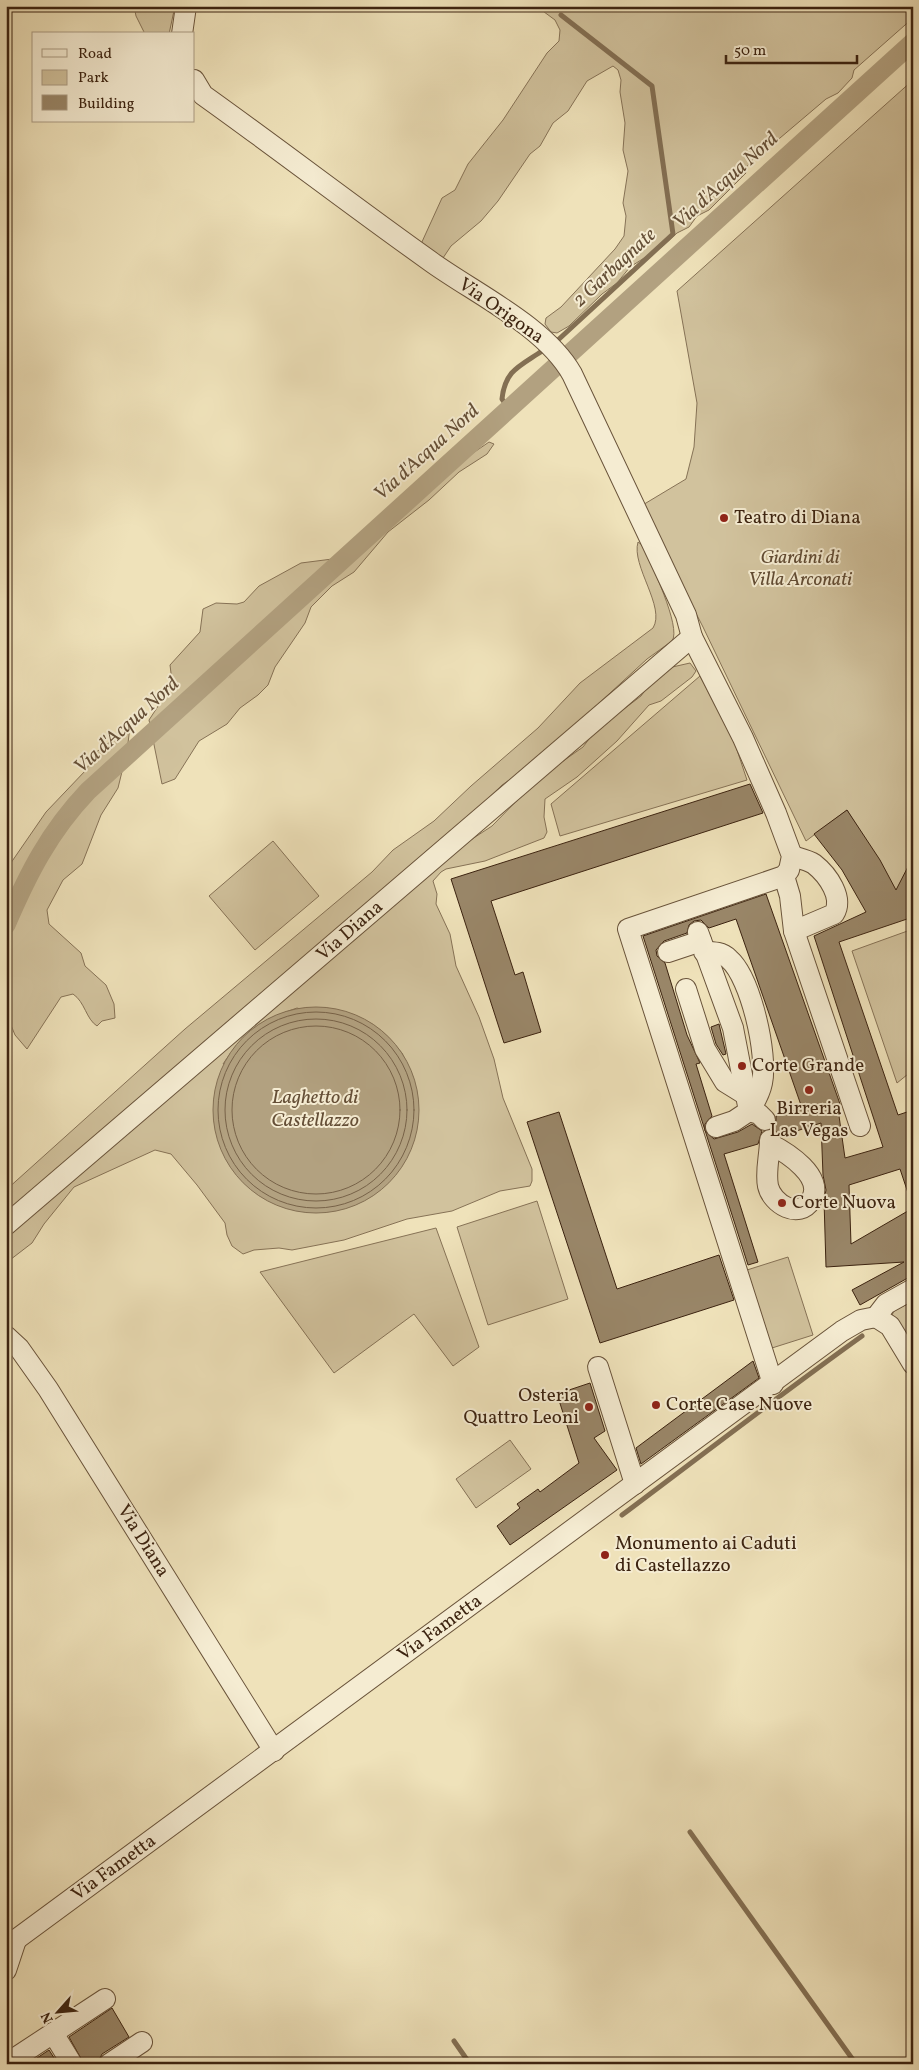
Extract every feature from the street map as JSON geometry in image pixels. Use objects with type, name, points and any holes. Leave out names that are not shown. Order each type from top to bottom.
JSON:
[{"type":"street","points":[[182,32],[186,6]]},
{"type":"street","name":"Via Origona","points":[[195,82],[203,95],[431,262],[522,323],[554,351],[569,369],[686,615],[692,637],[744,738],[792,856]]},
{"type":"street","name":"Via Diana","points":[[6,1225],[692,637]]},
{"type":"street","points":[[772,1384],[695,1135],[628,929],[691,911],[784,876],[789,870],[792,856],[813,864],[835,889],[838,909],[834,914],[794,931]]},
{"type":"street","points":[[784,876],[790,896],[794,931],[860,1126]]},
{"type":"street","points":[[701,942],[733,1028],[753,1109]]},
{"type":"street","points":[[668,952],[701,942],[720,952],[736,966],[746,987],[758,1027],[764,1068],[762,1083],[753,1109],[734,1121],[716,1127]]},
{"type":"street","points":[[686,989],[705,1049],[725,1082],[753,1109]]},
{"type":"street","points":[[733,1028],[758,1027]]},
{"type":"street","points":[[913,1289],[886,1304],[876,1317],[890,1326],[913,1364]]},
{"type":"street","name":"Via Fametta","points":[[11,1944],[850,1325],[861,1320],[876,1317]]},
{"type":"street","name":"Via Diana","points":[[6,1336],[19,1348],[48,1388],[274,1751]]},
{"type":"street","points":[[598,1367],[635,1484]]},
{"type":"street","points":[[6,1970],[11,1944]]},
{"type":"street","points":[[6,2064],[105,1999]]},
{"type":"street","points":[[53,2033],[72,2064]]},
{"type":"street","points":[[109,2064],[142,2042]]},
{"type":"green space","points":[[134,6],[175,6],[169,32],[144,32],[136,16]]},
{"type":"green space","points":[[536,6],[913,6],[913,18],[854,70],[852,78],[838,93],[826,99],[780,138],[760,151],[744,170],[746,173],[709,210],[697,216],[689,227],[677,233],[663,246],[630,267],[617,283],[602,294],[569,326],[557,333],[551,332],[545,324],[546,318],[561,307],[615,249],[624,236],[626,216],[623,203],[628,171],[623,150],[625,123],[620,92],[621,80],[618,70],[613,66],[587,81],[568,111],[553,123],[540,146],[530,154],[498,201],[481,221],[451,246],[443,258],[421,244],[442,198],[455,190],[468,164],[503,120],[547,53],[559,41],[560,30],[555,20]]},
{"type":"green space","name":"Giardini di Villa Arconati","points":[[913,80],[913,896],[901,901],[847,810],[806,841],[703,627],[641,506],[686,479],[694,447],[697,403],[677,291]]},
{"type":"green space","points":[[489,442],[494,444],[487,454],[459,472],[429,500],[388,532],[354,572],[332,586],[311,607],[305,623],[275,667],[268,685],[240,708],[227,724],[199,741],[175,779],[162,784],[149,720],[170,688],[172,681],[170,665],[200,632],[203,609],[216,603],[237,604],[244,602],[259,586],[301,563],[348,557],[362,550],[460,462]]},
{"type":"green space","points":[[638,542],[642,545],[664,594],[673,623],[674,634],[672,641],[647,659],[534,763],[502,785],[467,819],[424,853],[386,891],[6,1218],[6,1190],[185,1029],[372,872],[393,850],[434,821],[538,728],[580,683],[653,628],[656,619],[655,609],[639,563]]},
{"type":"green space","points":[[690,663],[696,671],[692,677],[661,701],[649,705],[617,741],[577,777],[545,799],[544,817],[547,832],[544,838],[485,861],[446,869],[433,881],[437,894],[436,904],[450,934],[456,966],[479,1017],[494,1059],[503,1098],[532,1169],[530,1186],[500,1191],[452,1211],[407,1219],[344,1240],[292,1250],[279,1248],[254,1250],[243,1254],[232,1246],[227,1235],[225,1223],[171,1154],[155,1150],[74,1187],[44,1224],[32,1243],[6,1263],[6,1231],[132,1125],[158,1108],[335,949],[357,938],[386,909],[466,843],[492,826],[539,778],[583,747],[595,731],[641,696],[648,686],[668,668]],"holes":[[[297,1008],[384,1033],[402,1053],[413,1077],[223,1064],[238,1043],[255,1028],[274,1017]]]},
{"type":"green space","points":[[700,676],[734,741],[747,780],[560,836],[551,804]]},
{"type":"green space","points":[[130,727],[127,751],[118,788],[101,815],[82,864],[63,880],[47,910],[49,924],[81,953],[85,966],[106,985],[114,1004],[115,1018],[102,1021],[97,1026],[90,1019],[77,997],[73,994],[61,997],[27,1049],[15,1035],[6,1013],[6,870],[46,812],[86,770],[95,753]]},
{"type":"green space","points":[[273,841],[319,896],[255,950],[209,896]]},
{"type":"green space","points":[[913,929],[913,1070],[897,1083],[852,951]]},
{"type":"green space","points":[[537,1201],[568,1299],[488,1325],[457,1227]]},
{"type":"green space","points":[[436,1228],[479,1347],[453,1366],[414,1314],[334,1373],[260,1272]]},
{"type":"green space","points":[[788,1257],[813,1335],[772,1348],[747,1270]]},
{"type":"green space","points":[[913,1301],[913,1349],[892,1315],[894,1311]]},
{"type":"green space","points":[[510,1440],[531,1469],[476,1508],[456,1479]]},
{"type":"water","name":"Laghetto di Castellazzo","points":[[316,1007],[336,1009],[355,1015],[364,1019],[389,1037],[407,1062],[411,1071],[417,1090],[419,1110],[417,1130],[411,1149],[407,1158],[389,1183],[364,1201],[355,1205],[336,1211],[316,1213],[296,1211],[277,1205],[268,1201],[243,1183],[225,1158],[221,1149],[215,1130],[213,1110],[215,1090],[221,1071],[225,1062],[243,1037],[268,1019],[277,1015],[296,1009]]},
{"type":"building","points":[[750,784],[763,813],[491,901],[515,975],[523,972],[541,1032],[504,1043],[451,879]]},
{"type":"building","points":[[847,810],[880,860],[896,890],[913,857],[913,917],[839,942],[898,1115],[913,1110],[913,1198],[910,1199],[900,1169],[849,1185],[851,1244],[913,1208],[913,1275],[860,1305],[852,1290],[904,1262],[826,1267],[824,1200],[826,1190],[823,1175],[821,1123],[781,1136],[773,1129],[776,1124],[776,1116],[802,1108],[736,919],[709,928],[701,920],[694,921],[689,925],[687,933],[664,941],[656,950],[657,956],[665,963],[687,1035],[700,1063],[696,1064],[712,1116],[705,1124],[705,1130],[643,936],[766,894],[840,1104],[838,1109],[845,1158],[883,1147],[814,936],[866,912],[842,870],[814,834]]},
{"type":"building","points":[[719,1024],[726,1054],[723,1055],[716,1044],[711,1027]]},
{"type":"building","points":[[559,1112],[617,1289],[719,1255],[734,1300],[600,1343],[527,1122]]},
{"type":"building","points":[[752,1124],[762,1131],[758,1144],[724,1154],[758,1262],[748,1265],[705,1131],[714,1139],[738,1132]]},
{"type":"building","points":[[753,1361],[759,1378],[641,1464],[636,1448]]},
{"type":"building","points":[[590,1383],[605,1431],[594,1438],[617,1470],[510,1545],[497,1526],[520,1508],[517,1504],[538,1489],[540,1492],[579,1463],[557,1394]]},
{"type":"building","points":[[112,2008],[129,2037],[102,2054],[97,2064],[84,2064],[69,2037]]},
{"type":"building","points":[[49,2050],[58,2064],[28,2064]]},
{"type":"waterway","name":"2 Garbagnate","points":[[558,340],[673,234],[652,86],[561,15]]},
{"type":"waterway","name":"Via d'Acqua Nord","points":[[6,925],[41,854],[62,822],[88,791],[913,42]]},
{"type":"waterway","name":"2 Garbagnate","points":[[509,409],[502,399],[506,381],[520,365],[542,351]]},
{"type":"waterway","points":[[622,1515],[862,1336]]},
{"type":"waterway","points":[[690,1832],[856,2064]]},
{"type":"waterway","points":[[454,2041],[470,2064]]},
{"type":"place","name":"Teatro di Diana","points":[[724,518]]},
{"type":"place","name":"Corte Grande","points":[[742,1066]]},
{"type":"place","name":"Birreria Las Vegas","points":[[809,1090]]},
{"type":"place","name":"Corte Nuova","points":[[782,1203]]},
{"type":"place","name":"Corte Case Nuove","points":[[656,1405]]},
{"type":"place","name":"Osteria Quattro Leoni","points":[[589,1407]]},
{"type":"place","name":"Monumento ai Caduti di Castellazzo","points":[[605,1555]]}]
